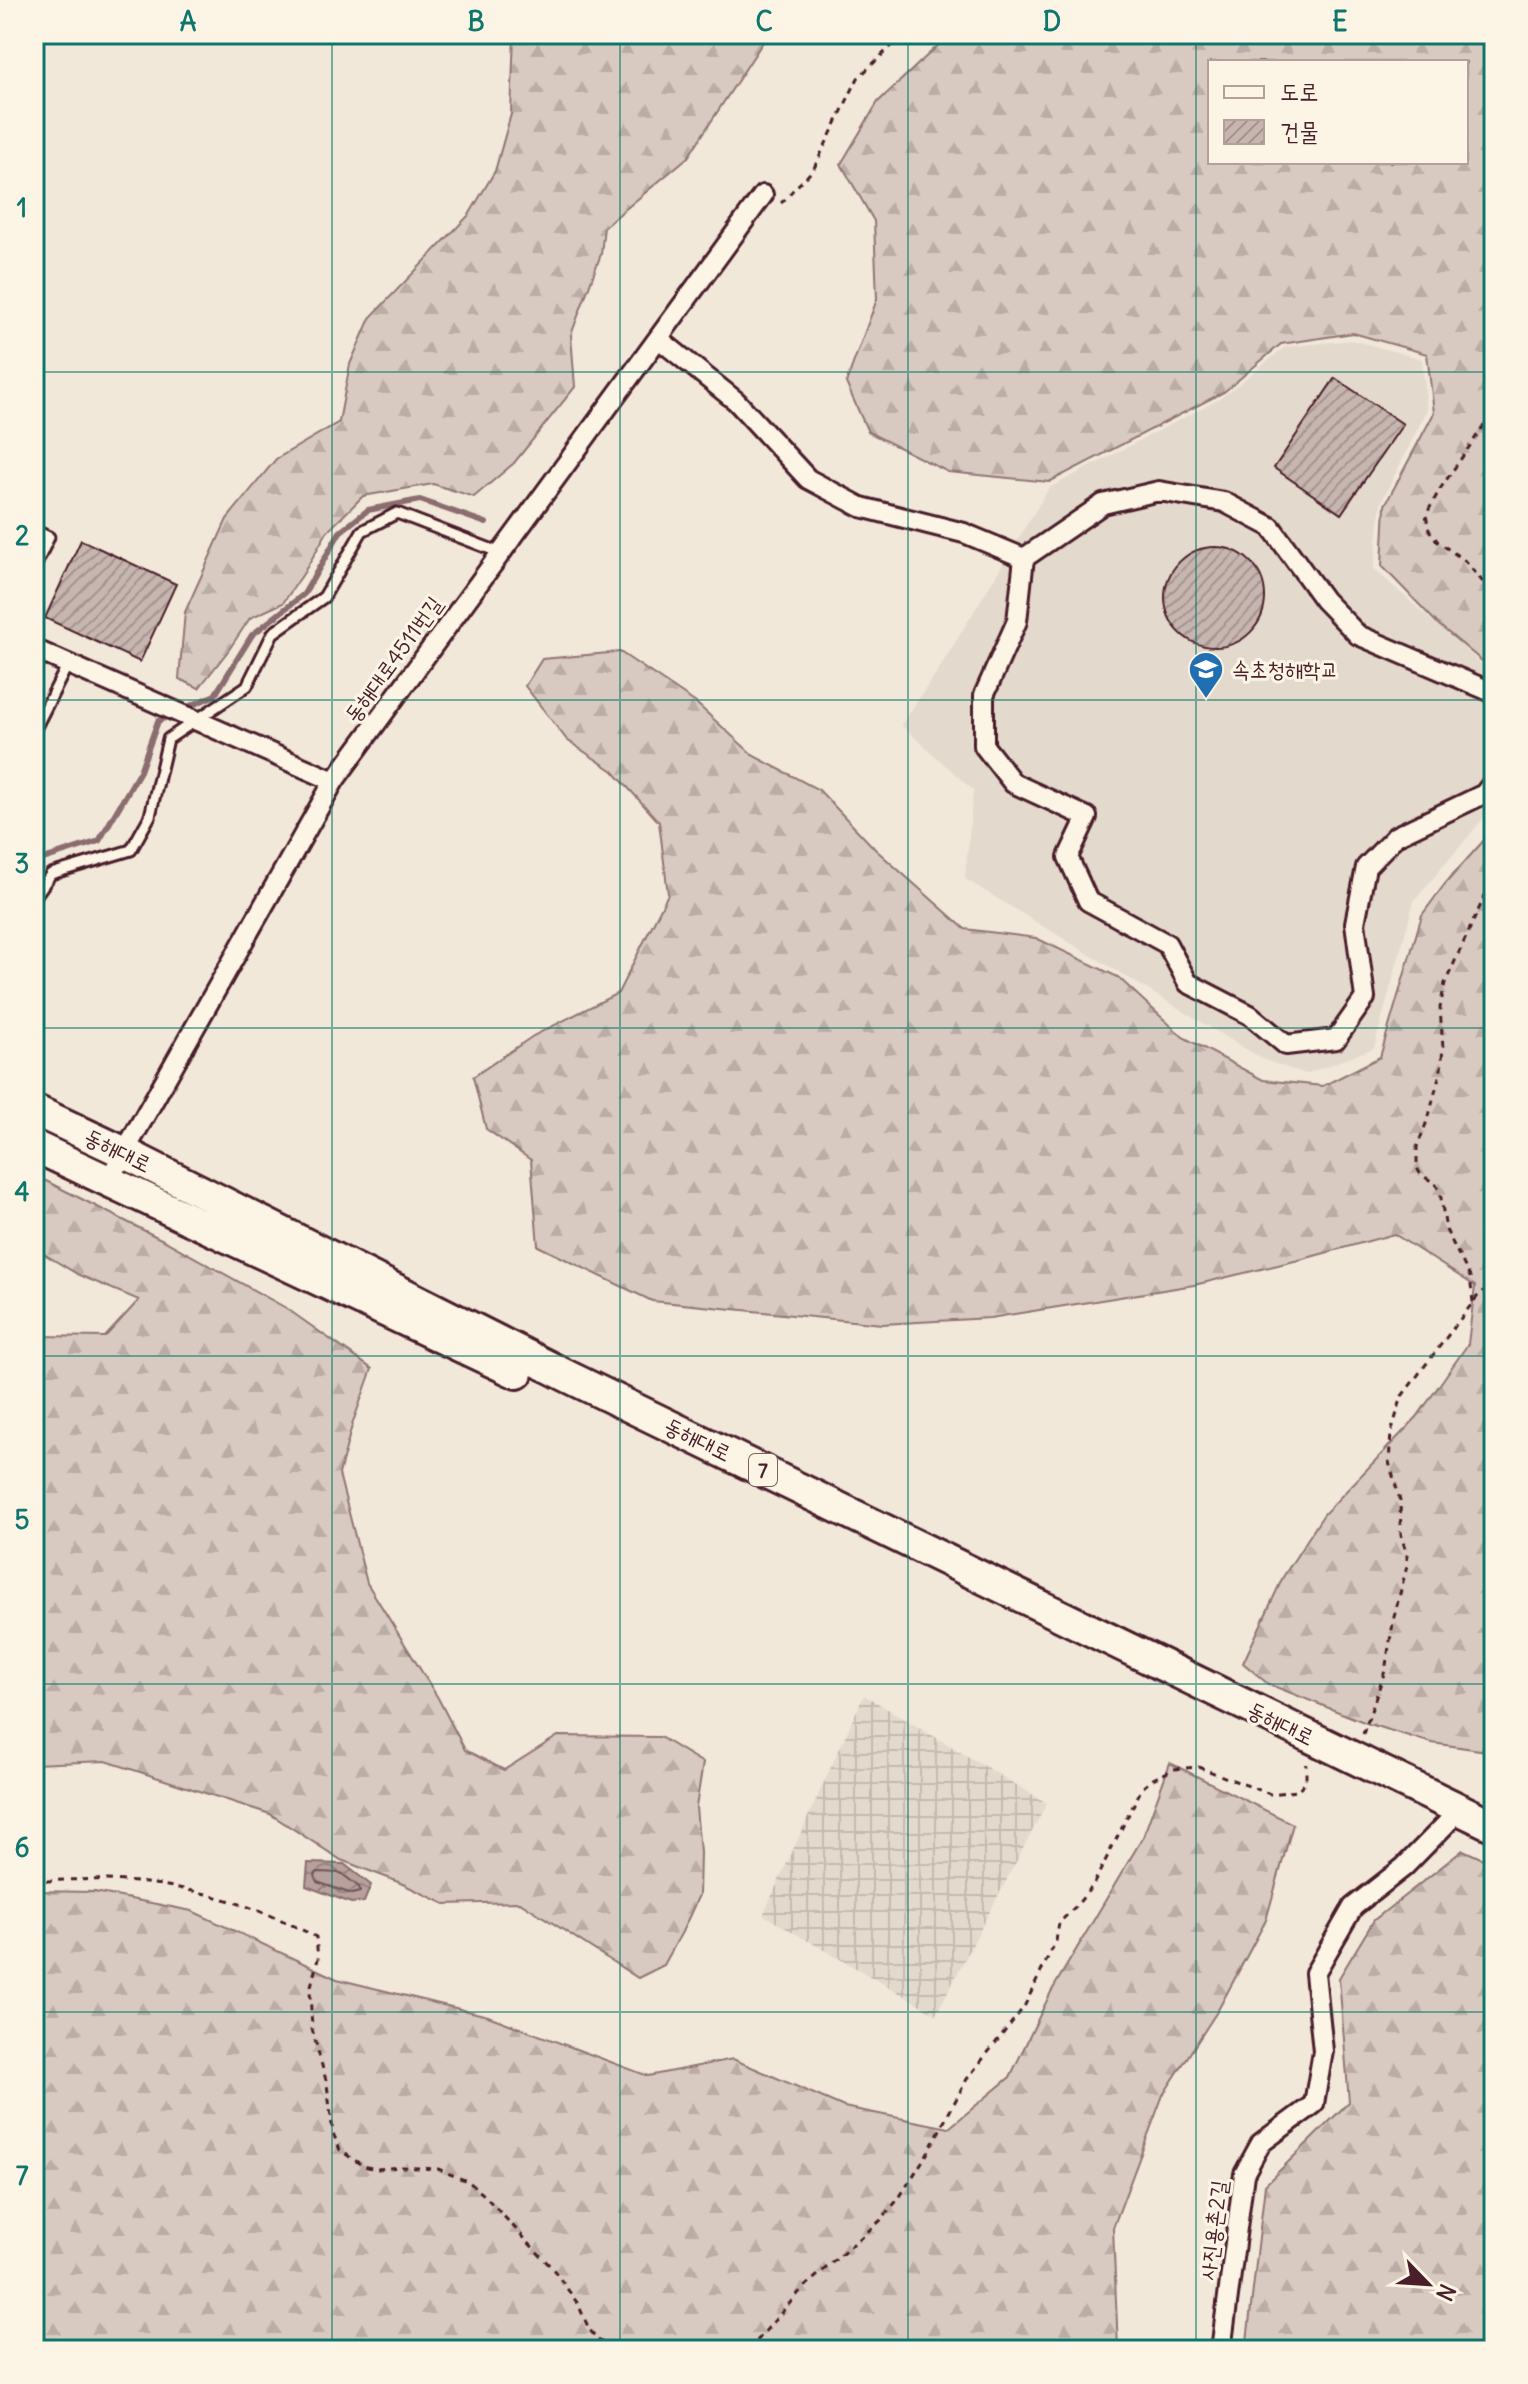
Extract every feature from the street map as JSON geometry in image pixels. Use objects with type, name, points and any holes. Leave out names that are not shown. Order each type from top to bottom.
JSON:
[{"type":"main road","name":"동해대로","points":[[34,1110],[567,1376],[1494,1826]]},
{"type":"main road","name":"동해대로","points":[[34,1146],[676,1447],[1494,1839]]},
{"type":"street","name":"동해대로4511번길","points":[[108,1181],[334,781],[763,195]]},
{"type":"street","points":[[659,339],[736,401],[808,479],[861,507],[964,533],[1024,558]]},
{"type":"street","points":[[1494,693],[1358,635],[1324,600],[1271,527],[1224,502],[1159,491],[1103,504],[1024,558],[1017,621],[984,695],[984,746],[1013,783],[1087,817],[1068,857],[1088,901],[1167,944],[1188,983],[1250,1015],[1286,1045],[1336,1039],[1365,998],[1355,923],[1366,867],[1396,836],[1484,794],[1494,781]]},
{"type":"street","points":[[34,649],[334,781]]},
{"type":"street","name":"사진용촌2길","points":[[1221,2350],[1244,2174],[1261,2143],[1314,2104],[1323,2051],[1315,1973],[1353,1907],[1404,1867],[1451,1819]]},
{"type":"lane","points":[[34,898],[51,874],[131,850],[150,816],[168,739],[247,686],[273,633],[324,597],[362,531],[397,513],[501,553]]},
{"type":"lane","points":[[34,530],[49,537],[34,569]]},
{"type":"lane","points":[[34,731],[68,664]]},
{"type":"path","points":[[748,216],[784,202],[794,188],[806,179],[822,155],[858,78],[904,34]]},
{"type":"path","points":[[1494,404],[1492,414],[1440,489],[1426,515],[1429,530],[1438,542],[1464,560],[1489,589],[1494,600]]},
{"type":"path","points":[[1473,1303],[1470,1277],[1446,1230],[1440,1192],[1435,1183],[1421,1175],[1416,1159],[1419,1139],[1429,1116],[1441,1069],[1440,1008],[1445,983],[1488,889],[1494,883]]},
{"type":"path","points":[[1355,1758],[1385,1671],[1407,1566],[1401,1535],[1400,1500],[1389,1462],[1391,1433],[1402,1396],[1473,1303],[1494,1282]]},
{"type":"path","points":[[749,2350],[802,2289],[867,2233],[899,2198],[927,2154],[967,2079],[1024,2007],[1056,1941],[1059,1923],[1093,1885],[1142,1788],[1174,1769],[1198,1767],[1270,1794],[1297,1791],[1306,1781],[1307,1750]]},
{"type":"path","points":[[34,1882],[67,1879],[151,1882],[204,1892],[283,1919],[316,1937],[318,1959],[310,1990],[312,2029],[327,2084],[333,2133],[340,2150],[363,2166],[376,2169],[438,2169],[469,2182],[553,2269],[578,2304],[589,2329],[606,2346],[615,2350]]},
{"type":"shaded area","name":"속초청해학교","points":[[1352,340],[1422,359],[1427,410],[1381,503],[1374,569],[1494,675],[1494,806],[1414,901],[1374,1048],[1306,1074],[1264,1060],[965,879],[973,790],[901,725],[939,669],[1049,488],[1221,398],[1285,347]]},
{"type":"shaded area","points":[[864,1695],[1047,1803],[936,2014],[763,1915]]},
{"type":"green space","points":[[514,34],[768,34],[688,157],[604,227],[601,254],[571,335],[575,387],[514,463],[474,497],[433,484],[363,496],[327,532],[283,603],[250,618],[199,688],[179,679],[185,612],[227,519],[276,459],[339,422],[350,364],[370,318],[469,215],[495,171],[511,114]]},
{"type":"green space","points":[[950,34],[1494,34],[1494,671],[1439,625],[1382,566],[1385,505],[1434,413],[1427,354],[1353,333],[1281,344],[1224,392],[1049,482],[948,472],[868,432],[846,383],[877,299],[874,221],[841,164],[878,102]]},
{"type":"green space","points":[[620,652],[696,703],[754,756],[819,790],[876,850],[965,929],[1036,938],[1118,977],[1183,1037],[1263,1080],[1323,1086],[1380,1057],[1422,915],[1494,829],[1494,1752],[1432,1743],[1369,1724],[1268,1684],[1243,1663],[1283,1577],[1324,1514],[1417,1417],[1468,1344],[1475,1286],[1394,1234],[1194,1285],[990,1318],[882,1324],[652,1301],[538,1246],[531,1160],[486,1129],[473,1077],[533,1036],[618,993],[668,894],[659,822],[613,771],[567,740],[525,686],[542,659]]},
{"type":"green space","points":[[34,1175],[165,1241],[286,1308],[372,1369],[339,1474],[367,1583],[438,1698],[465,1750],[504,1770],[558,1736],[660,1737],[703,1763],[696,1807],[700,1852],[699,1895],[664,1965],[638,1978],[520,1902],[445,1904],[341,1860],[270,1814],[106,1761],[34,1764],[34,1339],[36,1336],[105,1337],[139,1300],[79,1275],[34,1248]]},
{"type":"green space","points":[[1170,1763],[1293,1824],[1266,1920],[1218,2010],[1163,2095],[1113,2228],[1118,2350],[34,2350],[34,1891],[95,1892],[192,1911],[337,1979],[488,2016],[648,2076],[733,2059],[844,2107],[949,2128],[1010,2077],[1051,1992],[1143,1837]]},
{"type":"green space","points":[[1463,1850],[1494,1864],[1494,2350],[1246,2350],[1265,2185],[1349,2102],[1339,1978],[1374,1920]]},
{"type":"water","points":[[308,1863],[344,1864],[371,1885],[364,1902],[351,1903],[306,1886]]},
{"type":"building","points":[[1335,378],[1403,424],[1341,514],[1274,468]]},
{"type":"building","points":[[81,540],[176,584],[140,662],[45,618]]},
{"type":"building","points":[[1215,547],[1243,555],[1257,569],[1265,597],[1257,625],[1243,639],[1215,647],[1187,639],[1173,625],[1165,597],[1173,569],[1187,555]]},
{"type":"waterway","points":[[181,710],[215,695],[252,635],[304,594],[340,532],[368,510],[420,500],[486,523]]},
{"type":"waterway","points":[[34,862],[99,841],[140,771],[158,721],[171,715]]},
{"type":"place","name":"속초청해학교","points":[[1206,700]]}]
